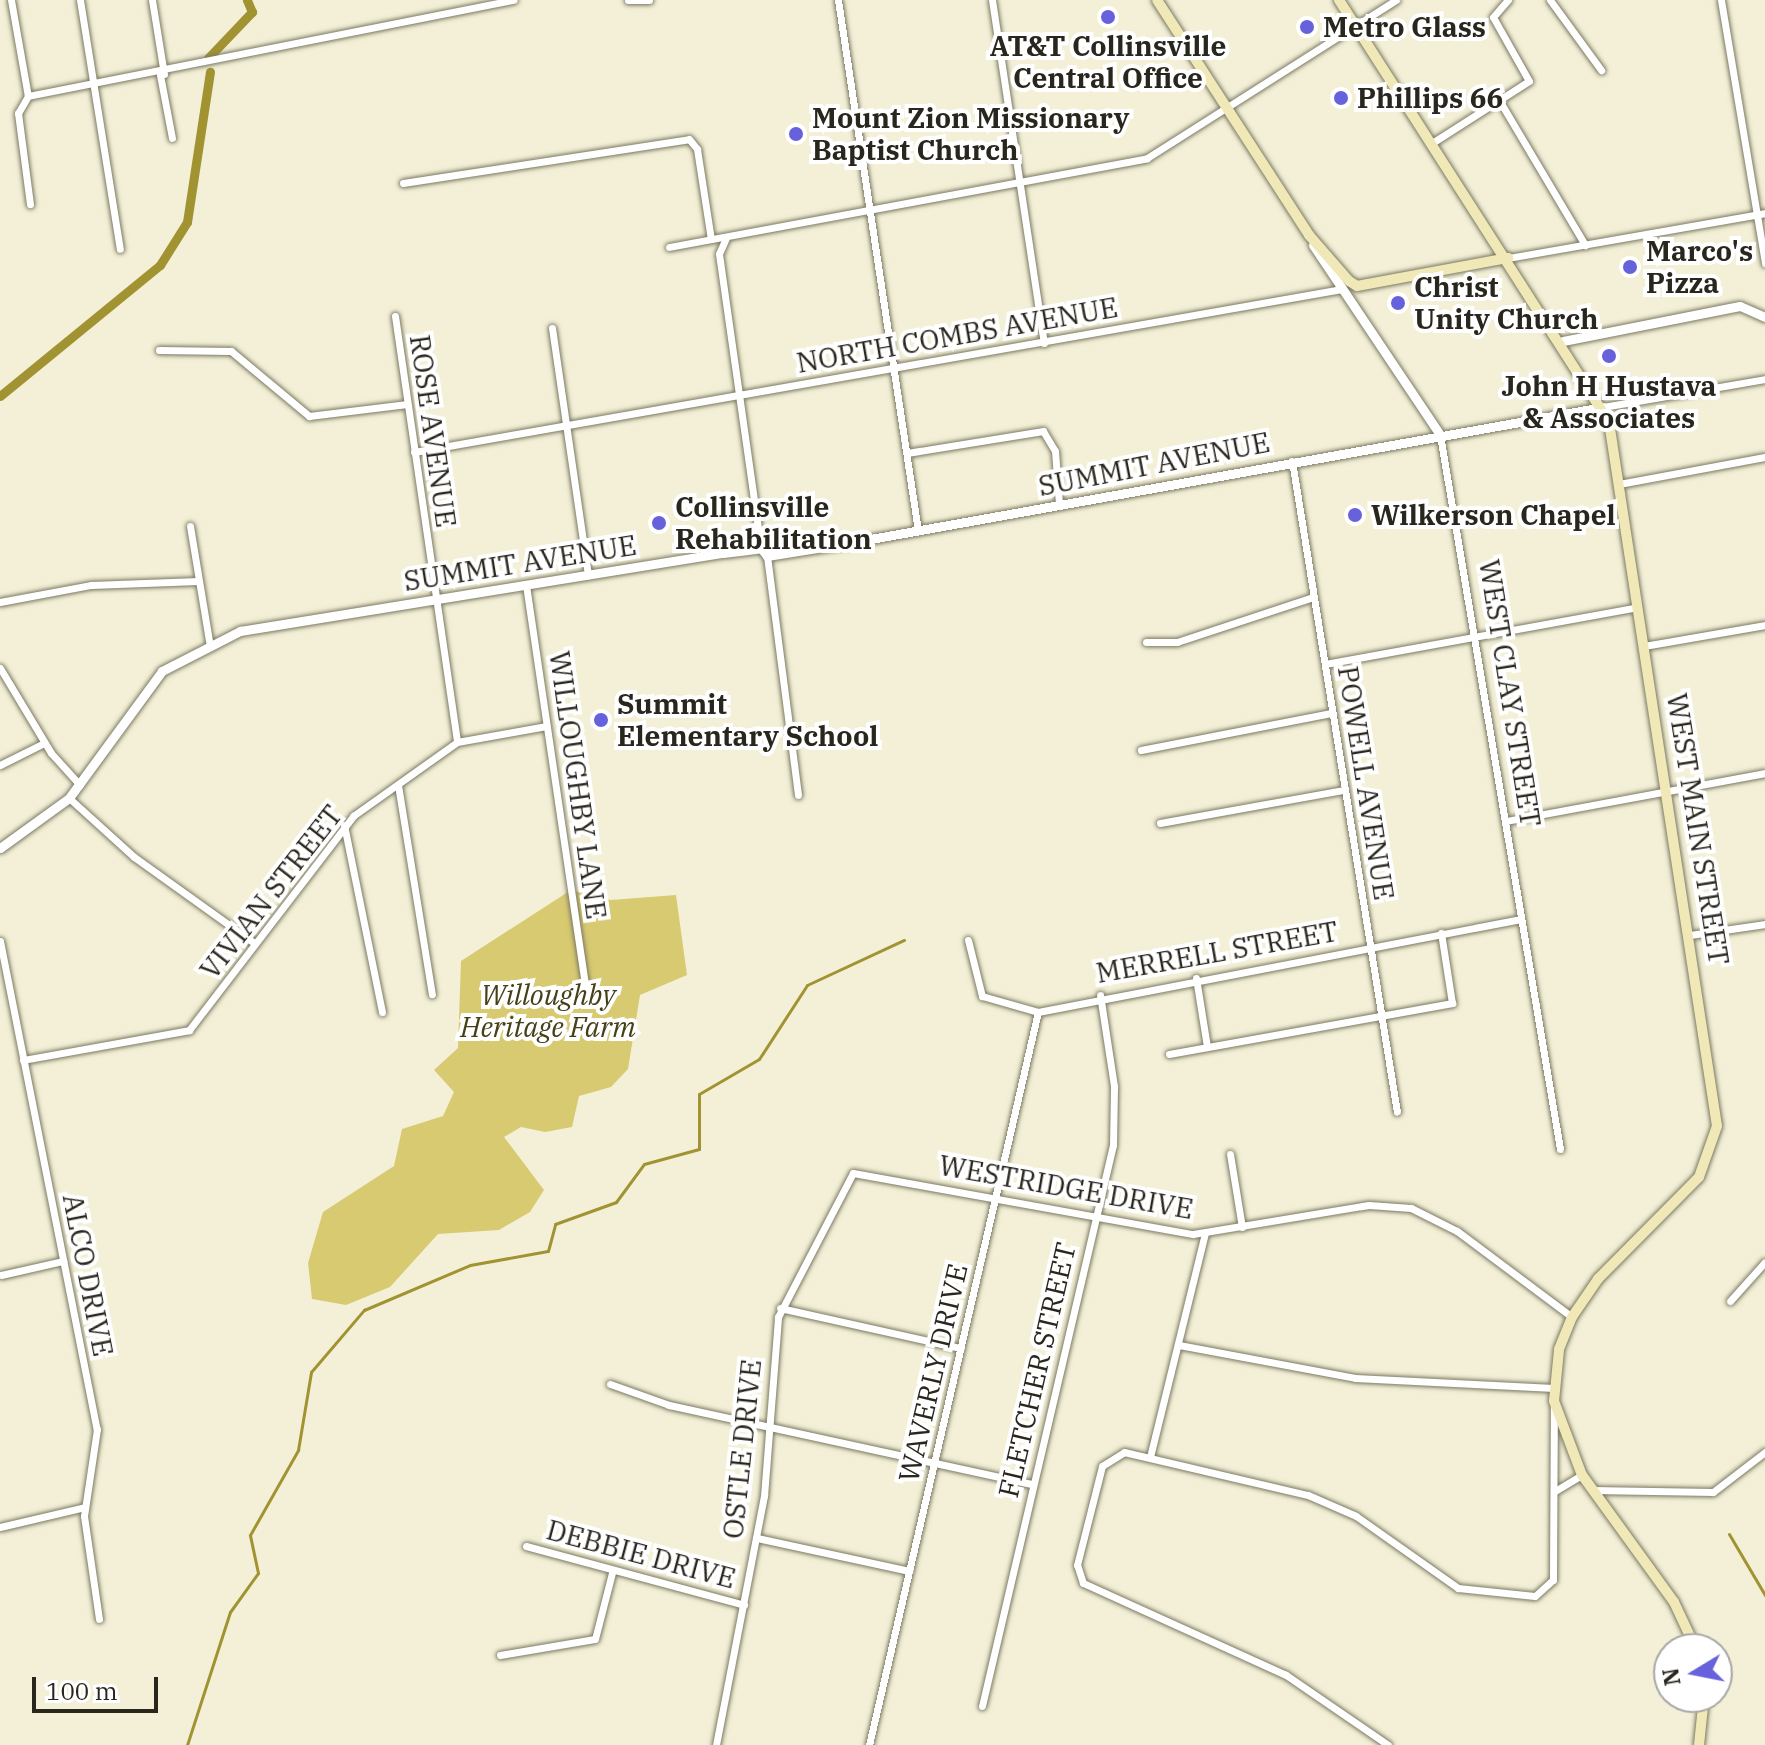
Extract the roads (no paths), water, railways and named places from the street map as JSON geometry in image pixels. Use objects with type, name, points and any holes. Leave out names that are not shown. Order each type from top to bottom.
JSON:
[{"type":"main road","name":"WEST CLAY STREET","points":[[1157,0],[1309,235],[1357,286]]},
{"type":"main road","name":"WEST MAIN STREET","points":[[1339,0],[1603,407],[1619,484],[1718,1115],[1712,1155],[1572,1317],[1554,1388],[1554,1401],[1582,1475],[1674,1602],[1689,1633]]},
{"type":"main road","name":"NORTH COMBS AVENUE","points":[[1357,286],[1508,258]]},
{"type":"main road","points":[[1699,1745],[1702,1713]]},
{"type":"street","points":[[11,0],[28,96],[18,113],[30,204]]},
{"type":"street","points":[[80,0],[120,249]]},
{"type":"street","points":[[152,0],[172,138]]},
{"type":"street","points":[[28,96],[162,75],[476,4],[514,0]]},
{"type":"street","points":[[628,0],[649,0]]},
{"type":"street","points":[[838,0],[918,531]]},
{"type":"street","points":[[992,0],[1044,343]]},
{"type":"street","points":[[669,247],[1147,158],[1228,110],[1396,0]]},
{"type":"street","points":[[1432,143],[1531,77],[1493,12],[1508,0]]},
{"type":"street","points":[[1550,0],[1601,70]]},
{"type":"street","points":[[1721,0],[1761,214],[1765,263]]},
{"type":"street","points":[[1499,100],[1585,245]]},
{"type":"street","points":[[403,183],[693,141],[711,239]]},
{"type":"street","points":[[1508,258],[1761,214]]},
{"type":"street","name":"WEST CLAY STREET","points":[[1309,235],[1440,435],[1477,637],[1560,1149]]},
{"type":"street","points":[[728,236],[719,254],[798,795]]},
{"type":"street","name":"NORTH COMBS AVENUE","points":[[414,452],[741,399],[1357,286]]},
{"type":"street","points":[[1563,341],[1740,306],[1765,317]]},
{"type":"street","name":"ROSE AVENUE","points":[[395,316],[457,742]]},
{"type":"street","points":[[552,328],[588,575]]},
{"type":"street","points":[[159,350],[231,351],[309,416],[407,404]]},
{"type":"street","points":[[1603,407],[1765,379]]},
{"type":"street","name":"SUMMIT AVENUE","points":[[0,848],[69,798],[149,683],[209,641],[435,599],[588,575],[918,531],[1603,407]]},
{"type":"street","points":[[907,453],[1043,431],[1055,451],[1059,504]]},
{"type":"street","points":[[1619,484],[1765,457]]},
{"type":"street","name":"POWELL AVENUE","points":[[1292,461],[1397,1112]]},
{"type":"street","points":[[190,526],[209,641]]},
{"type":"street","points":[[0,602],[91,585],[198,581]]},
{"type":"street","name":"WILLOUGHBY LANE","points":[[526,585],[586,991]]},
{"type":"street","points":[[1146,642],[1177,642],[1313,597]]},
{"type":"street","points":[[1325,664],[1638,607]]},
{"type":"street","points":[[1644,646],[1765,625]]},
{"type":"street","points":[[0,668],[44,743],[80,785]]},
{"type":"street","points":[[1141,750],[1332,713]]},
{"type":"street","name":"VIVIAN STREET","points":[[23,1060],[189,1030],[344,825],[457,742],[547,726]]},
{"type":"street","points":[[0,765],[44,743]]},
{"type":"street","points":[[1506,821],[1765,773]]},
{"type":"street","points":[[398,785],[432,994]]},
{"type":"street","points":[[1160,823],[1344,790]]},
{"type":"street","points":[[69,798],[143,864],[254,943]]},
{"type":"street","points":[[344,825],[382,1012]]},
{"type":"street","name":"MERRELL STREET","points":[[1038,1012],[1100,995],[1521,919]]},
{"type":"street","points":[[1690,935],[1765,924]]},
{"type":"street","points":[[1169,1054],[1452,1003],[1441,933]]},
{"type":"street","points":[[968,940],[982,996],[1038,1012]]},
{"type":"street","name":"ALCO DRIVE","points":[[0,941],[97,1429],[85,1507],[99,1619]]},
{"type":"street","points":[[1196,978],[1207,1047]]},
{"type":"street","name":"FLETCHER STREET","points":[[982,1706],[1096,1217],[1115,1105],[1100,995]]},
{"type":"street","name":"WAVERLY DRIVE","points":[[869,1745],[1038,1012]]},
{"type":"street","points":[[1230,1154],[1242,1227]]},
{"type":"street","name":"WESTRIDGE DRIVE","points":[[853,1173],[996,1201],[1205,1233],[1369,1205],[1411,1208],[1457,1231],[1572,1317]]},
{"type":"street","name":"OSTLE DRIVE","points":[[716,1745],[757,1538],[780,1308],[853,1173]]},
{"type":"street","points":[[1150,1457],[1205,1233]]},
{"type":"street","points":[[1,1275],[63,1261]]},
{"type":"street","points":[[1730,1301],[1765,1262]]},
{"type":"street","points":[[780,1308],[961,1348]]},
{"type":"street","points":[[1179,1345],[1355,1378],[1554,1388]]},
{"type":"street","points":[[610,1384],[768,1427],[1032,1484]]},
{"type":"street","points":[[1388,1745],[1286,1675],[1083,1583],[1077,1565],[1102,1466],[1117,1452],[1150,1457],[1325,1500],[1458,1588],[1500,1597],[1535,1596],[1552,1586],[1554,1401]]},
{"type":"street","points":[[1592,1490],[1713,1492],[1765,1452]]},
{"type":"street","points":[[1555,1491],[1582,1475]]},
{"type":"street","points":[[0,1527],[85,1507]]},
{"type":"street","points":[[757,1538],[909,1571]]},
{"type":"street","name":"DEBBIE DRIVE","points":[[526,1546],[612,1573],[744,1605]]},
{"type":"street","points":[[500,1655],[595,1639],[612,1573]]},
{"type":"waterway","points":[[208,58],[252,12],[247,0]]},
{"type":"waterway","points":[[0,396],[160,265],[187,222],[210,72]]},
{"type":"waterway","points":[[187,1745],[230,1612],[258,1573],[250,1535],[298,1450],[311,1372],[364,1310],[470,1265],[548,1251],[555,1224],[616,1202],[644,1164],[699,1149],[699,1094],[759,1059],[807,985],[904,940]]},
{"type":"waterway","points":[[1729,1534],[1765,1595]]},
{"type":"place","name":"AT&T Collinsville Central Office","points":[[1108,17]]},
{"type":"place","name":"Metro Glass","points":[[1307,27]]},
{"type":"place","name":"Phillips 66","points":[[1341,98]]},
{"type":"place","name":"Mount Zion Missionary Baptist Church","points":[[796,134]]},
{"type":"place","name":"Marco's Pizza","points":[[1630,267]]},
{"type":"place","name":"Christ Unity Church","points":[[1398,303]]},
{"type":"place","name":"John H Hustava & Associates","points":[[1609,356]]},
{"type":"place","name":"Wilkerson Chapel","points":[[1355,515]]},
{"type":"place","name":"Collinsville Rehabilitation","points":[[659,523]]},
{"type":"place","name":"Summit Elementary School","points":[[601,720]]},
{"type":"park label","name":"Willoughby Heritage Farm","points":[[548,1011]]}]
